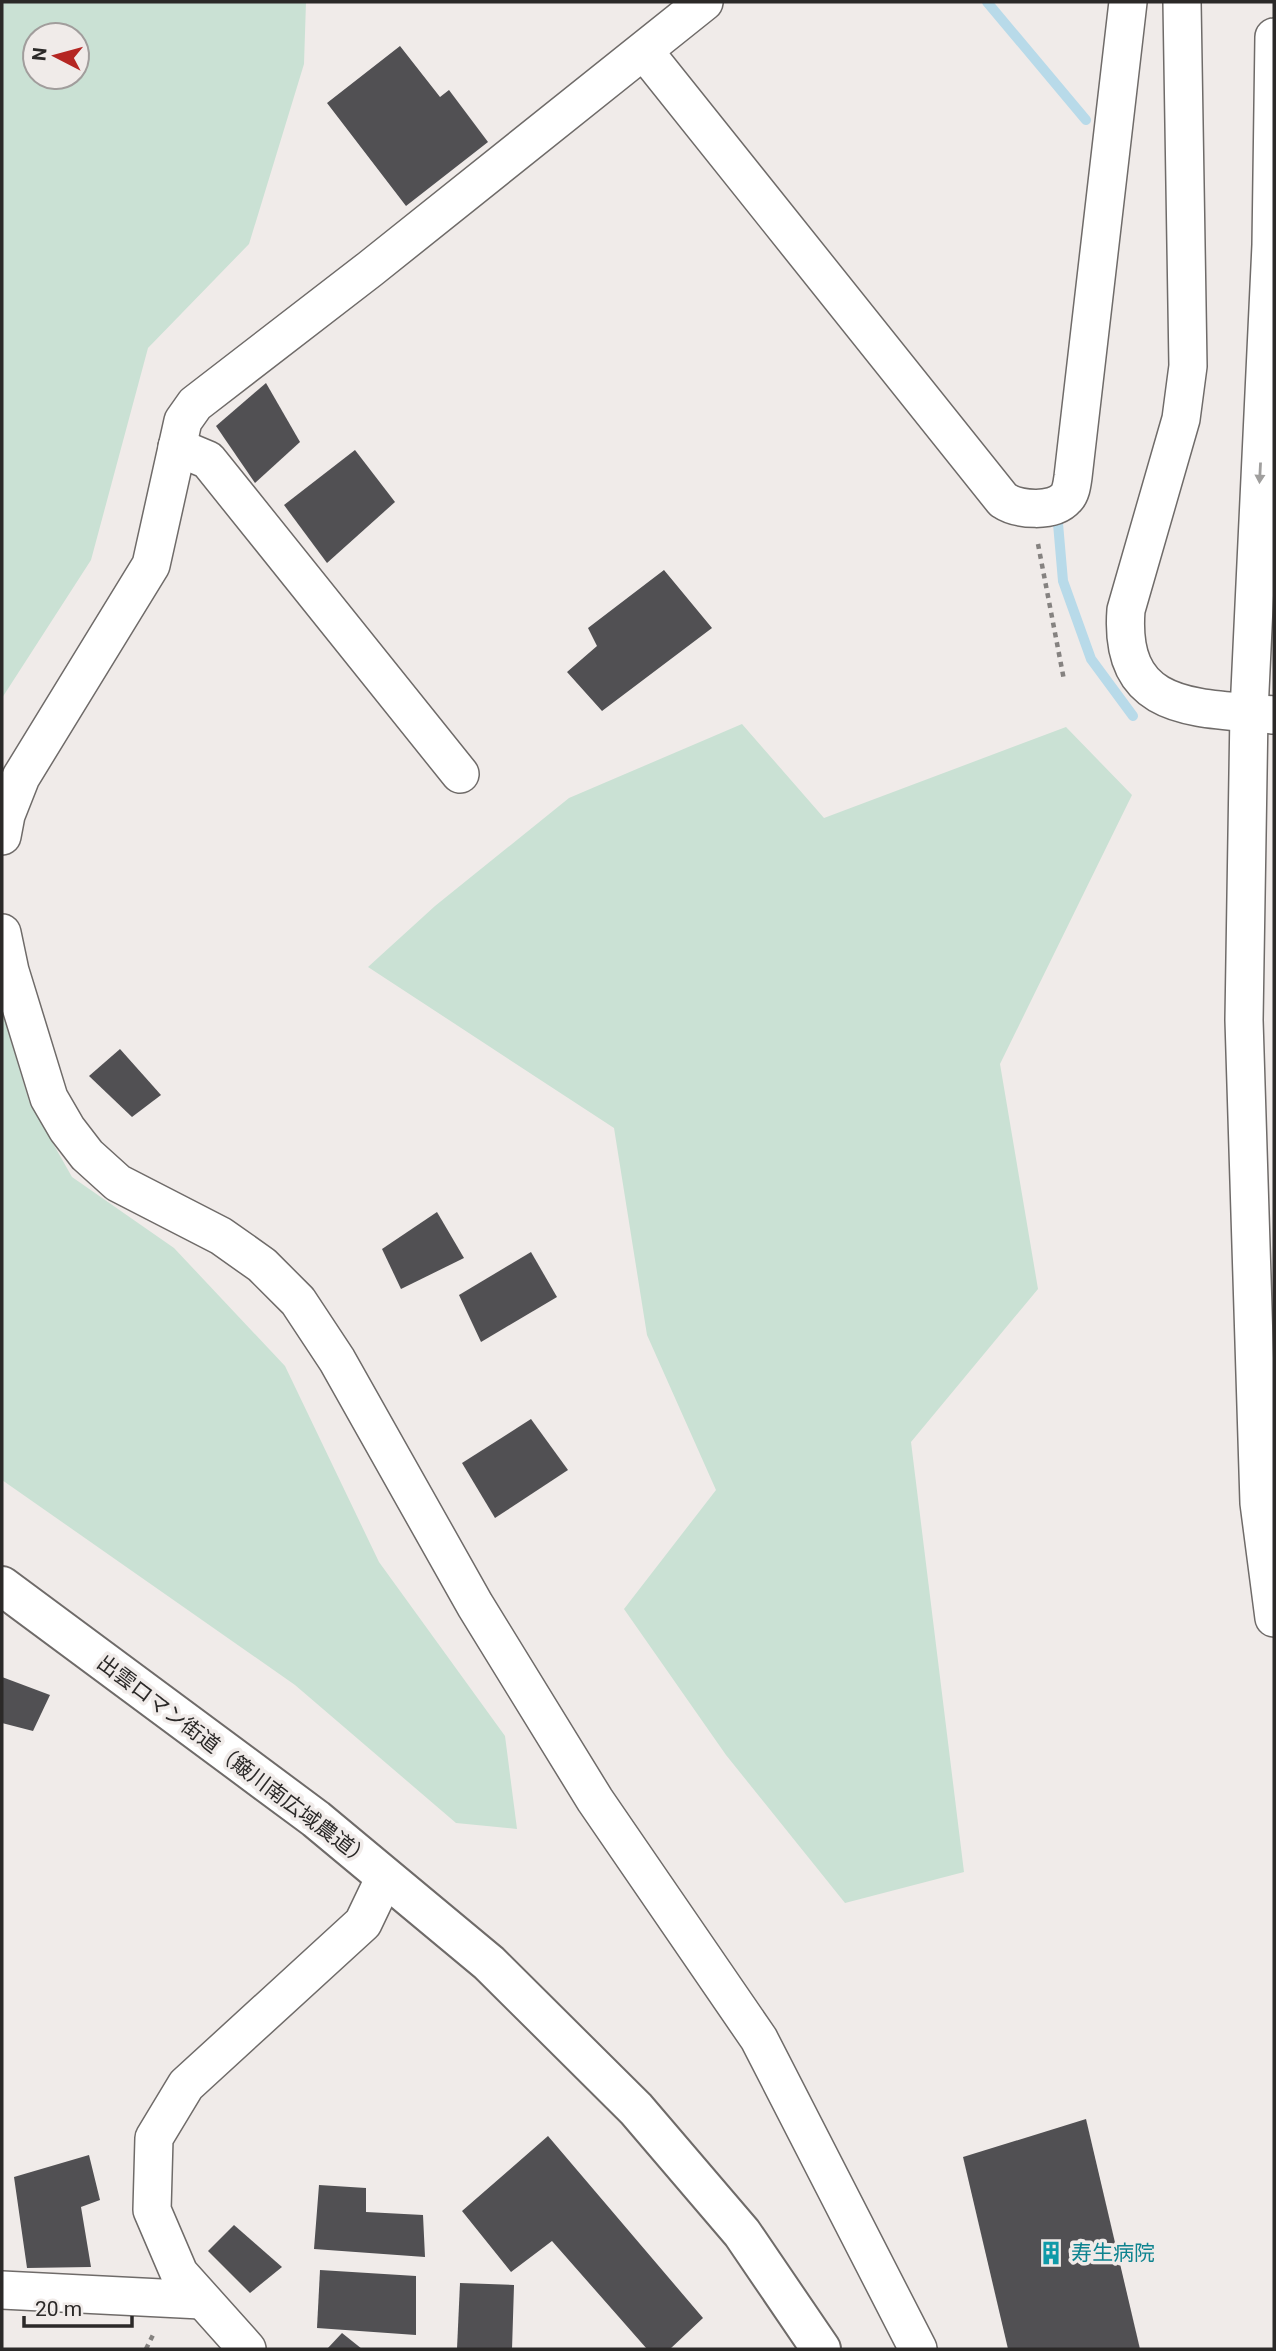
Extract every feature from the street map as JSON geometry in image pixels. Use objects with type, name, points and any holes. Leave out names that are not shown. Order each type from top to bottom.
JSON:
[{"type":"street","points":[[2,836],[6,815],[21,777],[151,565],[183,421],[195,404],[370,269],[704,2]]},
{"type":"street","points":[[644,51],[1003,500],[1019,508],[1046,506],[1069,495],[1073,477],[1128,2]]},
{"type":"street","points":[[1182,2],[1188,366],[1181,419],[1126,610],[1124,634],[1130,659],[1142,680],[1160,696],[1184,706],[1261,714]]},
{"type":"street","points":[[1274,37],[1261,714],[1244,1020],[1259,1503],[1274,1618]]},
{"type":"street","points":[[177,447],[208,460],[460,774]]},
{"type":"street","points":[[2,933],[10,971],[49,1098],[67,1129],[87,1155],[118,1183],[221,1236],[262,1265],[298,1301],[337,1360],[475,1605],[595,1800],[759,2039],[918,2349]]},
{"type":"street","name":"出雲ロマン街道（簸川南広域農道）","points":[[2,1587],[316,1819],[489,1963],[636,2109],[743,2233],[821,2349]]},
{"type":"street","points":[[247,2349],[179,2273],[152,2210],[154,2138],[186,2084],[363,1923],[385,1877]]},
{"type":"street","points":[[2,2290],[201,2300]]},
{"type":"path","points":[[1046,506],[1064,680]]},
{"type":"green space","points":[[2,2],[306,2],[304,64],[249,244],[148,348],[91,560],[2,698]]},
{"type":"green space","points":[[742,724],[824,818],[1066,727],[1132,795],[1000,1064],[1038,1289],[911,1442],[964,1872],[845,1903],[726,1755],[624,1609],[716,1490],[647,1335],[614,1128],[368,967],[435,906],[569,798]]},
{"type":"green space","points":[[2,1011],[29,1101],[72,1177],[174,1248],[285,1366],[379,1562],[505,1736],[517,1829],[456,1823],[295,1685],[2,1480]]},
{"type":"building","points":[[400,46],[440,97],[449,90],[488,142],[406,206],[327,103]]},
{"type":"building","points":[[266,383],[300,442],[255,483],[216,426]]},
{"type":"building","points":[[355,450],[395,502],[327,563],[284,505]]},
{"type":"building","points":[[664,570],[712,628],[602,711],[567,672],[597,646],[588,628]]},
{"type":"building","points":[[120,1049],[161,1095],[132,1117],[89,1076]]},
{"type":"building","points":[[437,1212],[464,1258],[401,1289],[382,1249]]},
{"type":"building","points":[[531,1252],[557,1297],[481,1342],[459,1295]]},
{"type":"building","points":[[531,1419],[568,1470],[495,1518],[462,1463]]},
{"type":"building","points":[[2,1677],[50,1695],[33,1731],[2,1723]]},
{"type":"building","name":"寿生病院","points":[[1086,2119],[1140,2349],[1008,2349],[963,2157]]},
{"type":"building","points":[[548,2136],[703,2318],[670,2349],[647,2349],[552,2241],[511,2272],[462,2211]]},
{"type":"building","points":[[89,2155],[100,2200],[81,2207],[91,2267],[27,2268],[14,2177]]},
{"type":"building","points":[[319,2185],[366,2188],[366,2212],[423,2215],[425,2257],[314,2249]]},
{"type":"building","points":[[234,2225],[282,2267],[250,2293],[208,2251]]},
{"type":"building","points":[[320,2270],[416,2276],[416,2335],[317,2328]]},
{"type":"building","points":[[460,2283],[514,2285],[512,2349],[457,2349]]},
{"type":"building","points":[[342,2333],[362,2349],[327,2349]]},
{"type":"waterway","points":[[987,2],[1086,120]]},
{"type":"waterway","points":[[1057,512],[1063,581],[1091,659],[1133,716]]},
{"type":"place","name":"寿生病院","points":[[1051,2253]]}]
